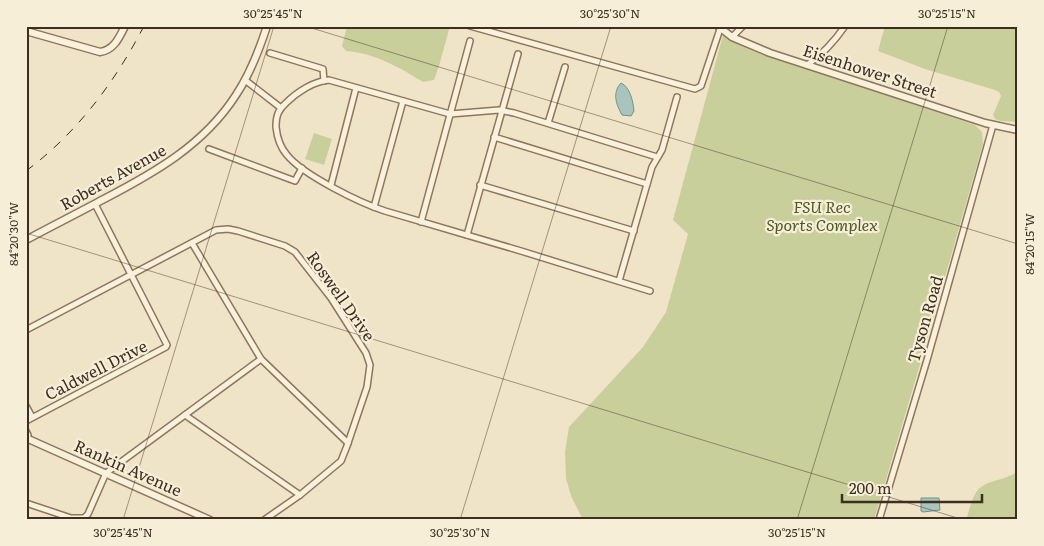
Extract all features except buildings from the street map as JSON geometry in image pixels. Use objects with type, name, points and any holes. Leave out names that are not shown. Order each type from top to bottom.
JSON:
[{"type":"street","points":[[26,31],[103,52],[115,44],[124,26]]},
{"type":"street","name":"Roberts Avenue","points":[[26,240],[162,167],[192,145],[229,105],[245,80],[256,60],[267,26]]},
{"type":"street","points":[[470,26],[695,89],[702,86],[719,27]]},
{"type":"street","points":[[732,36],[742,26]]},
{"type":"street","points":[[807,64],[826,49],[845,26]]},
{"type":"street","name":"Eisenhower Street","points":[[719,27],[732,36],[770,53],[993,125],[1018,130]]},
{"type":"street","points":[[421,222],[470,42]]},
{"type":"street","points":[[270,53],[323,69],[324,81]]},
{"type":"street","points":[[467,235],[518,54]]},
{"type":"street","points":[[548,123],[565,67]]},
{"type":"street","points":[[245,80],[281,108]]},
{"type":"street","points":[[650,291],[374,207],[330,185],[302,168],[288,156],[279,142],[276,127],[277,116],[281,108],[305,89],[324,81],[336,82],[450,114],[502,110],[514,112],[657,157]]},
{"type":"street","points":[[330,185],[356,88]]},
{"type":"street","points":[[619,281],[652,167],[662,150],[677,97]]},
{"type":"street","points":[[374,207],[403,101]]},
{"type":"street","name":"Tyson Road","points":[[879,520],[927,360],[993,125]]},
{"type":"street","points":[[494,137],[647,184]]},
{"type":"street","points":[[210,149],[295,182],[302,168]]},
{"type":"street","points":[[480,185],[634,232]]},
{"type":"street","name":"Caldwell Drive","points":[[28,420],[168,345],[95,204]]},
{"type":"street","name":"Roswell Drive","points":[[26,330],[216,230],[228,229],[285,246],[302,258],[331,298],[368,358],[369,378],[341,461],[300,495],[264,520]]},
{"type":"street","points":[[192,243],[261,359],[348,443]]},
{"type":"street","points":[[26,503],[71,518],[84,518],[88,514],[106,473],[261,359]]},
{"type":"street","points":[[26,406],[28,420]]},
{"type":"street","points":[[185,415],[300,495]]},
{"type":"street","name":"Rankin Avenue","points":[[27,434],[34,441],[210,520]]},
{"type":"green space","points":[[347,26],[450,26],[434,80],[423,82],[395,66],[376,58],[346,51],[342,46]]},
{"type":"green space","points":[[885,26],[1018,26],[1018,122],[995,119],[993,115],[1001,96],[999,92],[925,69],[878,51]]},
{"type":"green space","name":"FSU Rec Sports Complex","points":[[723,35],[752,50],[975,125],[982,132],[983,144],[874,520],[583,520],[571,496],[566,478],[565,452],[569,427],[643,347],[666,312],[688,234],[673,220]]},
{"type":"green space","points":[[314,133],[332,139],[324,165],[305,159]]},
{"type":"green space","points":[[1018,471],[1018,520],[966,520],[973,498],[981,487]]},
{"type":"water","points":[[621,83],[627,88],[632,99],[634,111],[631,116],[622,115],[617,103],[616,95]]},
{"type":"water","points":[[921,498],[939,498],[940,510],[921,511]]},
{"type":"railway","points":[[26,171],[62,140],[93,105],[133,47],[144,26]]}]
